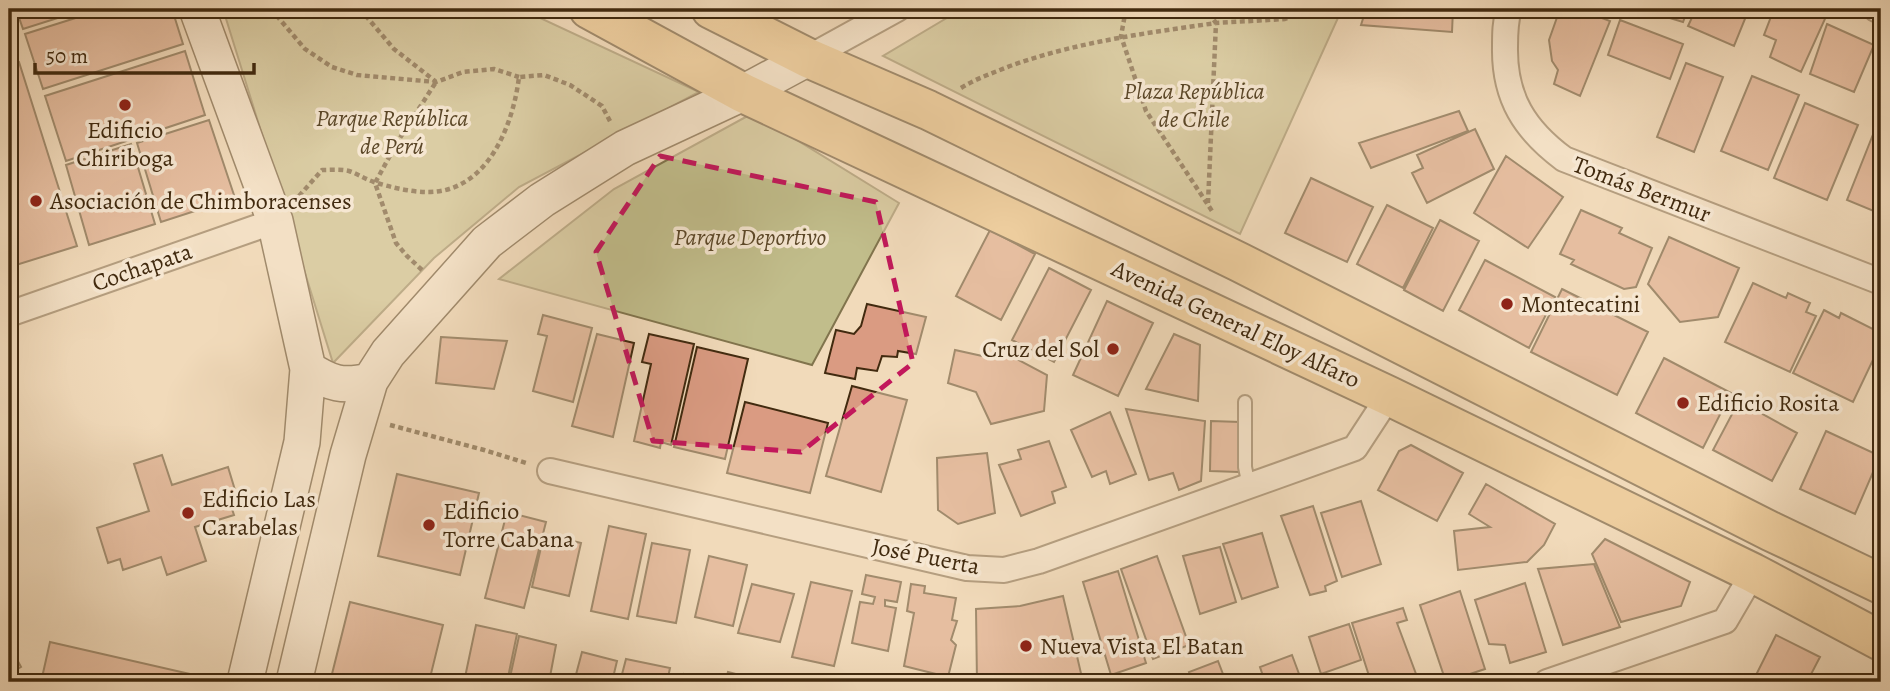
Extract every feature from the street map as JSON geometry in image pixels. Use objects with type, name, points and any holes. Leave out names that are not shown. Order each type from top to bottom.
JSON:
[{"type":"main road","points":[[197,9],[286,210],[308,369],[302,442],[245,682]]},
{"type":"main road","name":"Avenida General Eloy Alfaro","points":[[589,9],[743,93],[1389,396],[1753,573],[1881,641]]},
{"type":"main road","points":[[711,9],[808,58],[928,110],[1239,262],[1770,531],[1881,584]]},
{"type":"main road","points":[[294,682],[348,455],[370,381],[388,353],[487,242],[542,200],[625,148],[743,93],[808,58]]},
{"type":"main road","points":[[308,369],[326,381],[349,386],[370,381]]},
{"type":"main road","points":[[302,442],[320,440],[336,444],[348,455]]},
{"type":"street","points":[[808,58],[897,9]]},
{"type":"street","name":"Tomás Bermur","points":[[1509,9],[1506,19],[1504,68],[1517,110],[1541,142],[1577,164],[1881,282]]},
{"type":"street","points":[[1876,9],[1881,11]]},
{"type":"street","name":"Cochapata","points":[[9,314],[286,210]]},
{"type":"street","name":"José Puerta","points":[[541,468],[967,568],[1004,570],[1039,561],[1355,447],[1389,396]]},
{"type":"street","points":[[1548,682],[1725,621],[1753,573]]},
{"type":"lane","points":[[1245,402],[1245,467],[1249,486]]},
{"type":"path","points":[[271,9],[306,49],[332,66],[357,75],[436,82],[463,72],[494,69],[519,77],[544,75],[570,85],[602,106],[614,128]]},
{"type":"path","points":[[360,9],[394,49],[436,82]]},
{"type":"path","points":[[1126,9],[1121,36],[1146,111],[1208,204],[1239,262]]},
{"type":"path","points":[[1206,9],[1216,23],[1208,204]]},
{"type":"path","points":[[928,110],[975,79],[1036,57],[1121,36],[1216,23],[1285,19],[1310,9]]},
{"type":"path","points":[[286,210],[322,170],[347,170],[375,183],[428,192],[455,187],[475,175],[492,158],[516,106],[519,77]]},
{"type":"path","points":[[430,277],[396,243],[375,183],[436,82]]},
{"type":"path","points":[[389,425],[541,468]]},
{"type":"highlighted area","points":[[660,156],[876,202],[913,363],[801,452],[653,441],[596,252]]},
{"type":"green space","name":"Parque República de Perú","points":[[223,9],[521,9],[699,92],[519,187],[434,258],[333,363]]},
{"type":"green space","name":"Plaza República de Chile","points":[[962,9],[1342,9],[1240,234],[883,56]]},
{"type":"green space","name":"Parque Deportivo","points":[[753,113],[899,203],[812,365],[499,279],[614,189]]},
{"type":"building","points":[[16,9],[86,9],[23,29]]},
{"type":"building","points":[[104,9],[172,9],[183,44],[43,89],[25,34]]},
{"type":"building","points":[[1366,9],[1453,9],[1452,32],[1361,25]]},
{"type":"building","points":[[1560,9],[1578,9],[1610,21],[1580,96],[1554,84],[1558,70],[1552,61],[1549,40]]},
{"type":"building","points":[[1640,9],[1688,9],[1683,22]]},
{"type":"building","points":[[1696,9],[1749,9],[1734,46],[1688,26]]},
{"type":"building","points":[[1774,9],[1792,9],[1809,15],[1811,9],[1829,10],[1801,72],[1770,57],[1776,40],[1764,35]]},
{"type":"building","points":[[1620,20],[1683,44],[1670,79],[1608,55]]},
{"type":"building","points":[[1827,24],[1874,45],[1854,92],[1810,74]]},
{"type":"building","name":"Edificio Chiriboga","points":[[185,51],[205,115],[66,161],[45,96]]},
{"type":"building","name":"Asociación de Chimboracenses","points":[[19,62],[77,246],[16,265],[9,242],[9,66]]},
{"type":"building","points":[[1686,63],[1723,77],[1694,152],[1657,137]]},
{"type":"building","points":[[1752,76],[1799,95],[1768,170],[1721,151]]},
{"type":"building","points":[[1805,103],[1858,125],[1827,200],[1774,178]]},
{"type":"building","points":[[1459,111],[1468,131],[1371,168],[1359,143]]},
{"type":"building","points":[[209,120],[235,198],[161,222],[137,143]]},
{"type":"building","points":[[1876,127],[1881,129],[1881,214],[1847,200]]},
{"type":"building","points":[[1475,129],[1494,169],[1427,203],[1412,173],[1423,168],[1417,155]]},
{"type":"building","points":[[131,144],[155,224],[89,245],[66,165]]},
{"type":"building","points":[[1506,156],[1563,197],[1528,248],[1474,213]]},
{"type":"building","points":[[1311,178],[1373,207],[1347,262],[1285,233]]},
{"type":"building","points":[[1387,205],[1433,228],[1403,288],[1357,264]]},
{"type":"building","points":[[1581,210],[1622,228],[1619,233],[1652,248],[1636,287],[1624,289],[1571,264],[1574,260],[1560,254]]},
{"type":"building","points":[[1440,220],[1479,241],[1443,311],[1404,290]]},
{"type":"building","points":[[990,230],[1035,254],[1001,320],[956,296]]},
{"type":"building","points":[[1669,237],[1739,268],[1718,317],[1680,322],[1648,284]]},
{"type":"building","name":"Montecatini","points":[[1485,260],[1555,297],[1529,348],[1459,310]]},
{"type":"building","points":[[1049,268],[1091,290],[1054,362],[1012,340]]},
{"type":"building","points":[[1753,283],[1786,298],[1788,293],[1810,303],[1806,312],[1816,316],[1790,372],[1725,342]]},
{"type":"building","points":[[1562,289],[1648,332],[1617,395],[1531,352]]},
{"type":"building","name":"Cruz del Sol","points":[[1107,301],[1153,323],[1118,396],[1073,375]]},
{"type":"building","points":[[867,304],[926,317],[916,354],[898,351],[897,357],[882,356],[877,371],[857,368],[855,379],[825,373],[836,330],[854,334],[861,326]]},
{"type":"building","points":[[1824,310],[1839,318],[1841,313],[1881,333],[1881,343],[1853,402],[1793,373]]},
{"type":"building","points":[[543,315],[592,328],[573,402],[533,391],[547,336],[538,334]]},
{"type":"building","points":[[597,334],[634,343],[613,437],[572,426]]},
{"type":"building","points":[[649,334],[694,344],[671,445],[661,442],[660,448],[634,441],[651,364],[642,362]]},
{"type":"building","points":[[1174,334],[1200,345],[1198,401],[1146,389]]},
{"type":"building","points":[[441,337],[507,341],[494,389],[436,383]]},
{"type":"building","points":[[697,347],[748,359],[725,459],[674,447]]},
{"type":"building","points":[[998,349],[1047,375],[1044,411],[991,424],[976,392],[948,383],[955,350],[996,359]]},
{"type":"building","name":"Edificio Rosita","points":[[1664,358],[1731,393],[1703,448],[1636,413]]},
{"type":"building","points":[[852,386],[907,400],[881,492],[826,476]]},
{"type":"building","points":[[1739,401],[1797,433],[1772,481],[1713,450]]},
{"type":"building","points":[[745,402],[828,423],[810,493],[727,473]]},
{"type":"building","points":[[1126,409],[1205,421],[1201,481],[1179,490],[1173,473],[1149,480]]},
{"type":"building","points":[[1110,412],[1136,474],[1110,484],[1106,471],[1092,477],[1071,430]]},
{"type":"building","points":[[1211,421],[1240,422],[1239,472],[1210,471]]},
{"type":"building","points":[[1826,431],[1880,456],[1855,514],[1800,489]]},
{"type":"building","points":[[1049,441],[1066,487],[1052,492],[1055,503],[1021,516],[999,465],[1021,459],[1018,450]]},
{"type":"building","points":[[1411,445],[1463,473],[1437,521],[1378,490],[1399,451]]},
{"type":"building","points":[[987,453],[995,513],[958,524],[938,510],[937,458]]},
{"type":"building","name":"Edificio Las Carabelas","points":[[162,455],[172,485],[228,467],[238,500],[230,503],[234,515],[195,527],[206,561],[167,575],[161,557],[123,570],[120,559],[108,563],[97,528],[149,511],[134,464]]},
{"type":"building","name":"Edificio Torre Cabana","points":[[397,474],[479,493],[460,575],[378,556]]},
{"type":"building","points":[[1486,484],[1555,524],[1544,545],[1527,562],[1458,570],[1454,531],[1490,527],[1469,514]]},
{"type":"building","points":[[1361,501],[1381,564],[1342,577],[1321,513]]},
{"type":"building","points":[[1313,506],[1337,581],[1325,586],[1326,591],[1310,595],[1281,516]]},
{"type":"building","points":[[507,512],[546,522],[524,608],[485,598]]},
{"type":"building","points":[[609,526],[646,534],[628,619],[591,611]]},
{"type":"building","points":[[1262,533],[1278,587],[1242,599],[1223,544]]},
{"type":"building","points":[[544,534],[581,543],[569,596],[532,587]]},
{"type":"building","points":[[1605,539],[1690,582],[1681,606],[1621,622],[1592,554]]},
{"type":"building","points":[[652,543],[690,550],[676,623],[637,616]]},
{"type":"building","points":[[1220,547],[1236,602],[1200,614],[1183,556]]},
{"type":"building","points":[[709,556],[747,565],[733,626],[695,617]]},
{"type":"building","points":[[1157,556],[1189,645],[1153,659],[1121,569]]},
{"type":"building","points":[[1594,564],[1620,627],[1563,645],[1538,569]]},
{"type":"building","points":[[1118,571],[1146,663],[1111,675],[1083,582]]},
{"type":"building","points":[[866,575],[901,582],[897,602],[885,600],[885,606],[896,608],[888,651],[852,643],[860,602],[873,604],[875,597],[862,594]]},
{"type":"building","points":[[811,582],[852,591],[834,666],[792,657]]},
{"type":"building","points":[[1525,583],[1546,652],[1510,663],[1505,645],[1489,644],[1475,600]]},
{"type":"building","points":[[752,584],[794,594],[780,642],[738,633]]},
{"type":"building","points":[[911,584],[925,586],[924,593],[956,598],[952,620],[957,621],[951,640],[956,645],[948,677],[904,666],[914,613],[907,611]]},
{"type":"building","points":[[1460,591],[1485,669],[1446,682],[1420,605]]},
{"type":"building","name":"Nueva Vista El Batan","points":[[1063,596],[1083,682],[977,682],[976,609],[1020,606]]},
{"type":"building","points":[[350,602],[443,625],[429,682],[330,682]]},
{"type":"building","points":[[1403,608],[1407,620],[1397,623],[1419,682],[1371,682],[1352,623]]},
{"type":"building","points":[[1349,624],[1361,660],[1321,674],[1309,637]]},
{"type":"building","points":[[476,625],[517,634],[507,682],[464,682]]},
{"type":"building","points":[[1776,635],[1820,657],[1807,682],[1760,682],[1754,679]]},
{"type":"building","points":[[519,636],[556,645],[549,682],[509,682]]},
{"type":"building","points":[[50,642],[190,674],[188,682],[41,682]]},
{"type":"building","points":[[9,645],[21,667],[9,674]]},
{"type":"building","points":[[582,652],[617,661],[612,682],[574,682]]},
{"type":"building","points":[[1292,655],[1302,682],[1265,682],[1260,667]]},
{"type":"building","points":[[626,659],[670,668],[667,682],[620,682]]},
{"type":"building","points":[[1218,661],[1226,682],[1192,682],[1189,672]]},
{"type":"building","points":[[728,672],[763,681],[763,682],[725,682]]},
{"type":"building","points":[[684,674],[717,681],[717,682],[682,682]]},
{"type":"place","name":"Edificio Chiriboga","points":[[125,105]]},
{"type":"place","name":"Asociación de Chimboracenses","points":[[36,201]]},
{"type":"place","name":"Montecatini","points":[[1507,304]]},
{"type":"place","name":"Cruz del Sol","points":[[1113,349]]},
{"type":"place","name":"Edificio Rosita","points":[[1683,403]]},
{"type":"place","name":"Edificio Las Carabelas","points":[[188,513]]},
{"type":"place","name":"Edificio Torre Cabana","points":[[429,525]]},
{"type":"place","name":"Nueva Vista El Batan","points":[[1026,646]]}]
